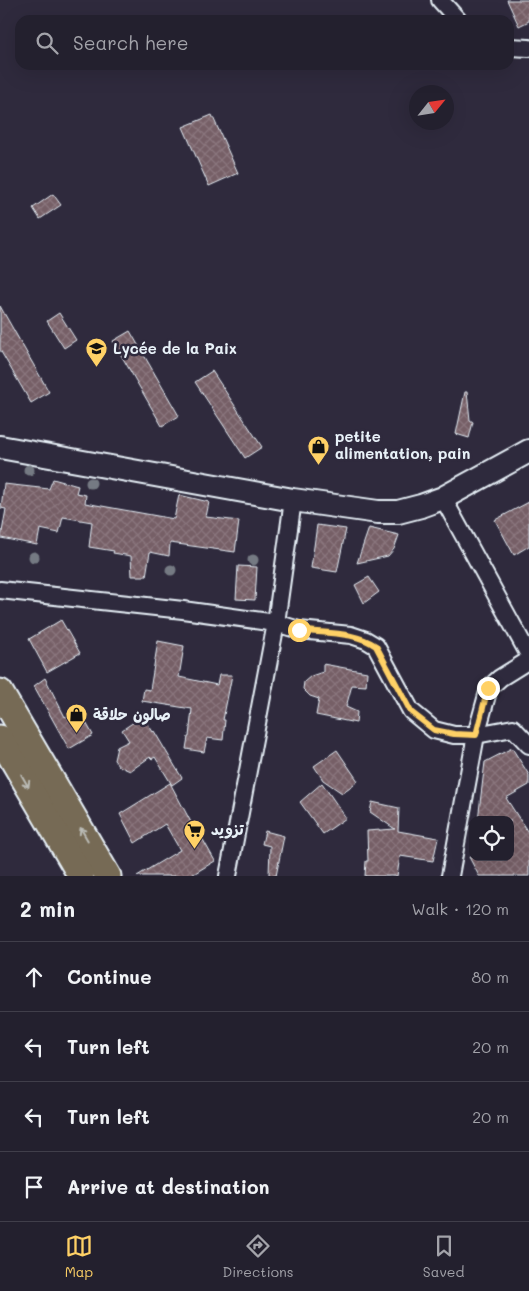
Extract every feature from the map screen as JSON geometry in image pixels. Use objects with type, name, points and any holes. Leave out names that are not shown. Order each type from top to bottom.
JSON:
[{"type":"main road","points":[[0,692],[108,876]]},
{"type":"main road","points":[[0,738],[81,876]]},
{"type":"street","points":[[440,0],[454,15]]},
{"type":"street","points":[[514,47],[529,48]]},
{"type":"street","points":[[0,447],[293,500],[378,512],[398,512],[443,498],[529,450]]},
{"type":"street","points":[[443,498],[529,654]]},
{"type":"street","points":[[228,876],[276,623],[293,500]]},
{"type":"street","points":[[0,590],[183,610],[276,623],[299,630],[351,635],[376,646],[411,712],[434,730],[454,734],[476,735],[513,728],[529,745]]},
{"type":"street","points":[[450,876],[476,735],[488,688],[529,660]]},
{"type":"building","points":[[507,0],[529,0],[529,21],[519,26]]},
{"type":"building","points":[[212,115],[238,173],[209,186],[183,127]]},
{"type":"building","points":[[53,194],[61,205],[40,219],[33,208]]},
{"type":"building","points":[[0,306],[49,392],[31,403],[0,350]]},
{"type":"building","points":[[59,313],[76,340],[64,348],[47,321]]},
{"type":"building","points":[[130,331],[179,416],[162,426],[113,341]]},
{"type":"building","points":[[212,371],[262,447],[245,458],[195,382]]},
{"type":"building","points":[[465,392],[467,392],[470,420],[473,422],[469,438],[456,434]]},
{"type":"building","points":[[53,479],[78,486],[76,493],[86,495],[85,503],[174,519],[179,495],[209,502],[206,517],[239,521],[235,552],[170,543],[169,556],[150,552],[146,576],[132,576],[131,556],[89,547],[92,522],[63,517],[59,533],[40,529],[37,545],[1,538],[6,509],[1,508],[4,484],[49,489]]},
{"type":"building","points":[[529,502],[529,546],[514,555],[495,520]]},
{"type":"building","points":[[317,525],[346,529],[337,572],[311,568]]},
{"type":"building","points":[[369,528],[399,535],[394,549],[388,556],[357,563]]},
{"type":"building","points":[[238,566],[257,567],[255,600],[236,599]]},
{"type":"building","points":[[369,577],[379,592],[364,603],[355,585]]},
{"type":"building","points":[[61,620],[80,653],[47,672],[29,639]]},
{"type":"building","points":[[158,641],[184,646],[179,677],[217,685],[219,675],[232,675],[223,720],[225,720],[223,740],[207,738],[204,752],[186,749],[192,709],[142,701],[144,689],[150,690]]},
{"type":"building","points":[[323,664],[367,672],[366,686],[352,685],[346,707],[357,712],[356,723],[316,715],[319,699],[310,696],[303,689],[304,682],[311,676],[323,672]]},
{"type":"building","points":[[45,678],[65,717],[71,714],[76,724],[84,719],[93,735],[69,749],[34,686]]},
{"type":"building","points":[[143,716],[182,778],[172,785],[155,757],[152,759],[150,757],[130,771],[119,766],[114,760],[117,747],[129,741],[122,730]]},
{"type":"building","points":[[512,748],[529,775],[529,785],[506,798],[529,834],[529,876],[479,876],[471,861],[514,861],[514,816],[478,816],[485,762]]},
{"type":"building","points":[[337,750],[358,781],[342,793],[323,780],[314,766]]},
{"type":"building","points":[[170,783],[200,839],[202,838],[215,861],[190,876],[137,876],[180,850],[165,824],[135,843],[120,814]]},
{"type":"building","points":[[322,783],[346,818],[323,834],[300,802]]},
{"type":"building","points":[[372,802],[399,808],[398,831],[438,838],[433,861],[400,856],[397,876],[365,876],[366,861],[368,861],[367,831],[395,829],[370,812]]},
{"type":"building","points":[[265,831],[284,836],[276,876],[269,875],[270,846],[262,844]]},
{"type":"place","name":"Lycée de la Paix","points":[[97,368]]},
{"type":"place","name":"petite alimentation, pain","points":[[319,465]]},
{"type":"place","name":"صالون حلاقة","points":[[77,734]]},
{"type":"place","name":"تزويد","points":[[195,849]]},
{"type":"route","points":[[299,630],[351,635],[376,646],[411,712],[434,730],[454,734],[476,735],[488,688]]}]
